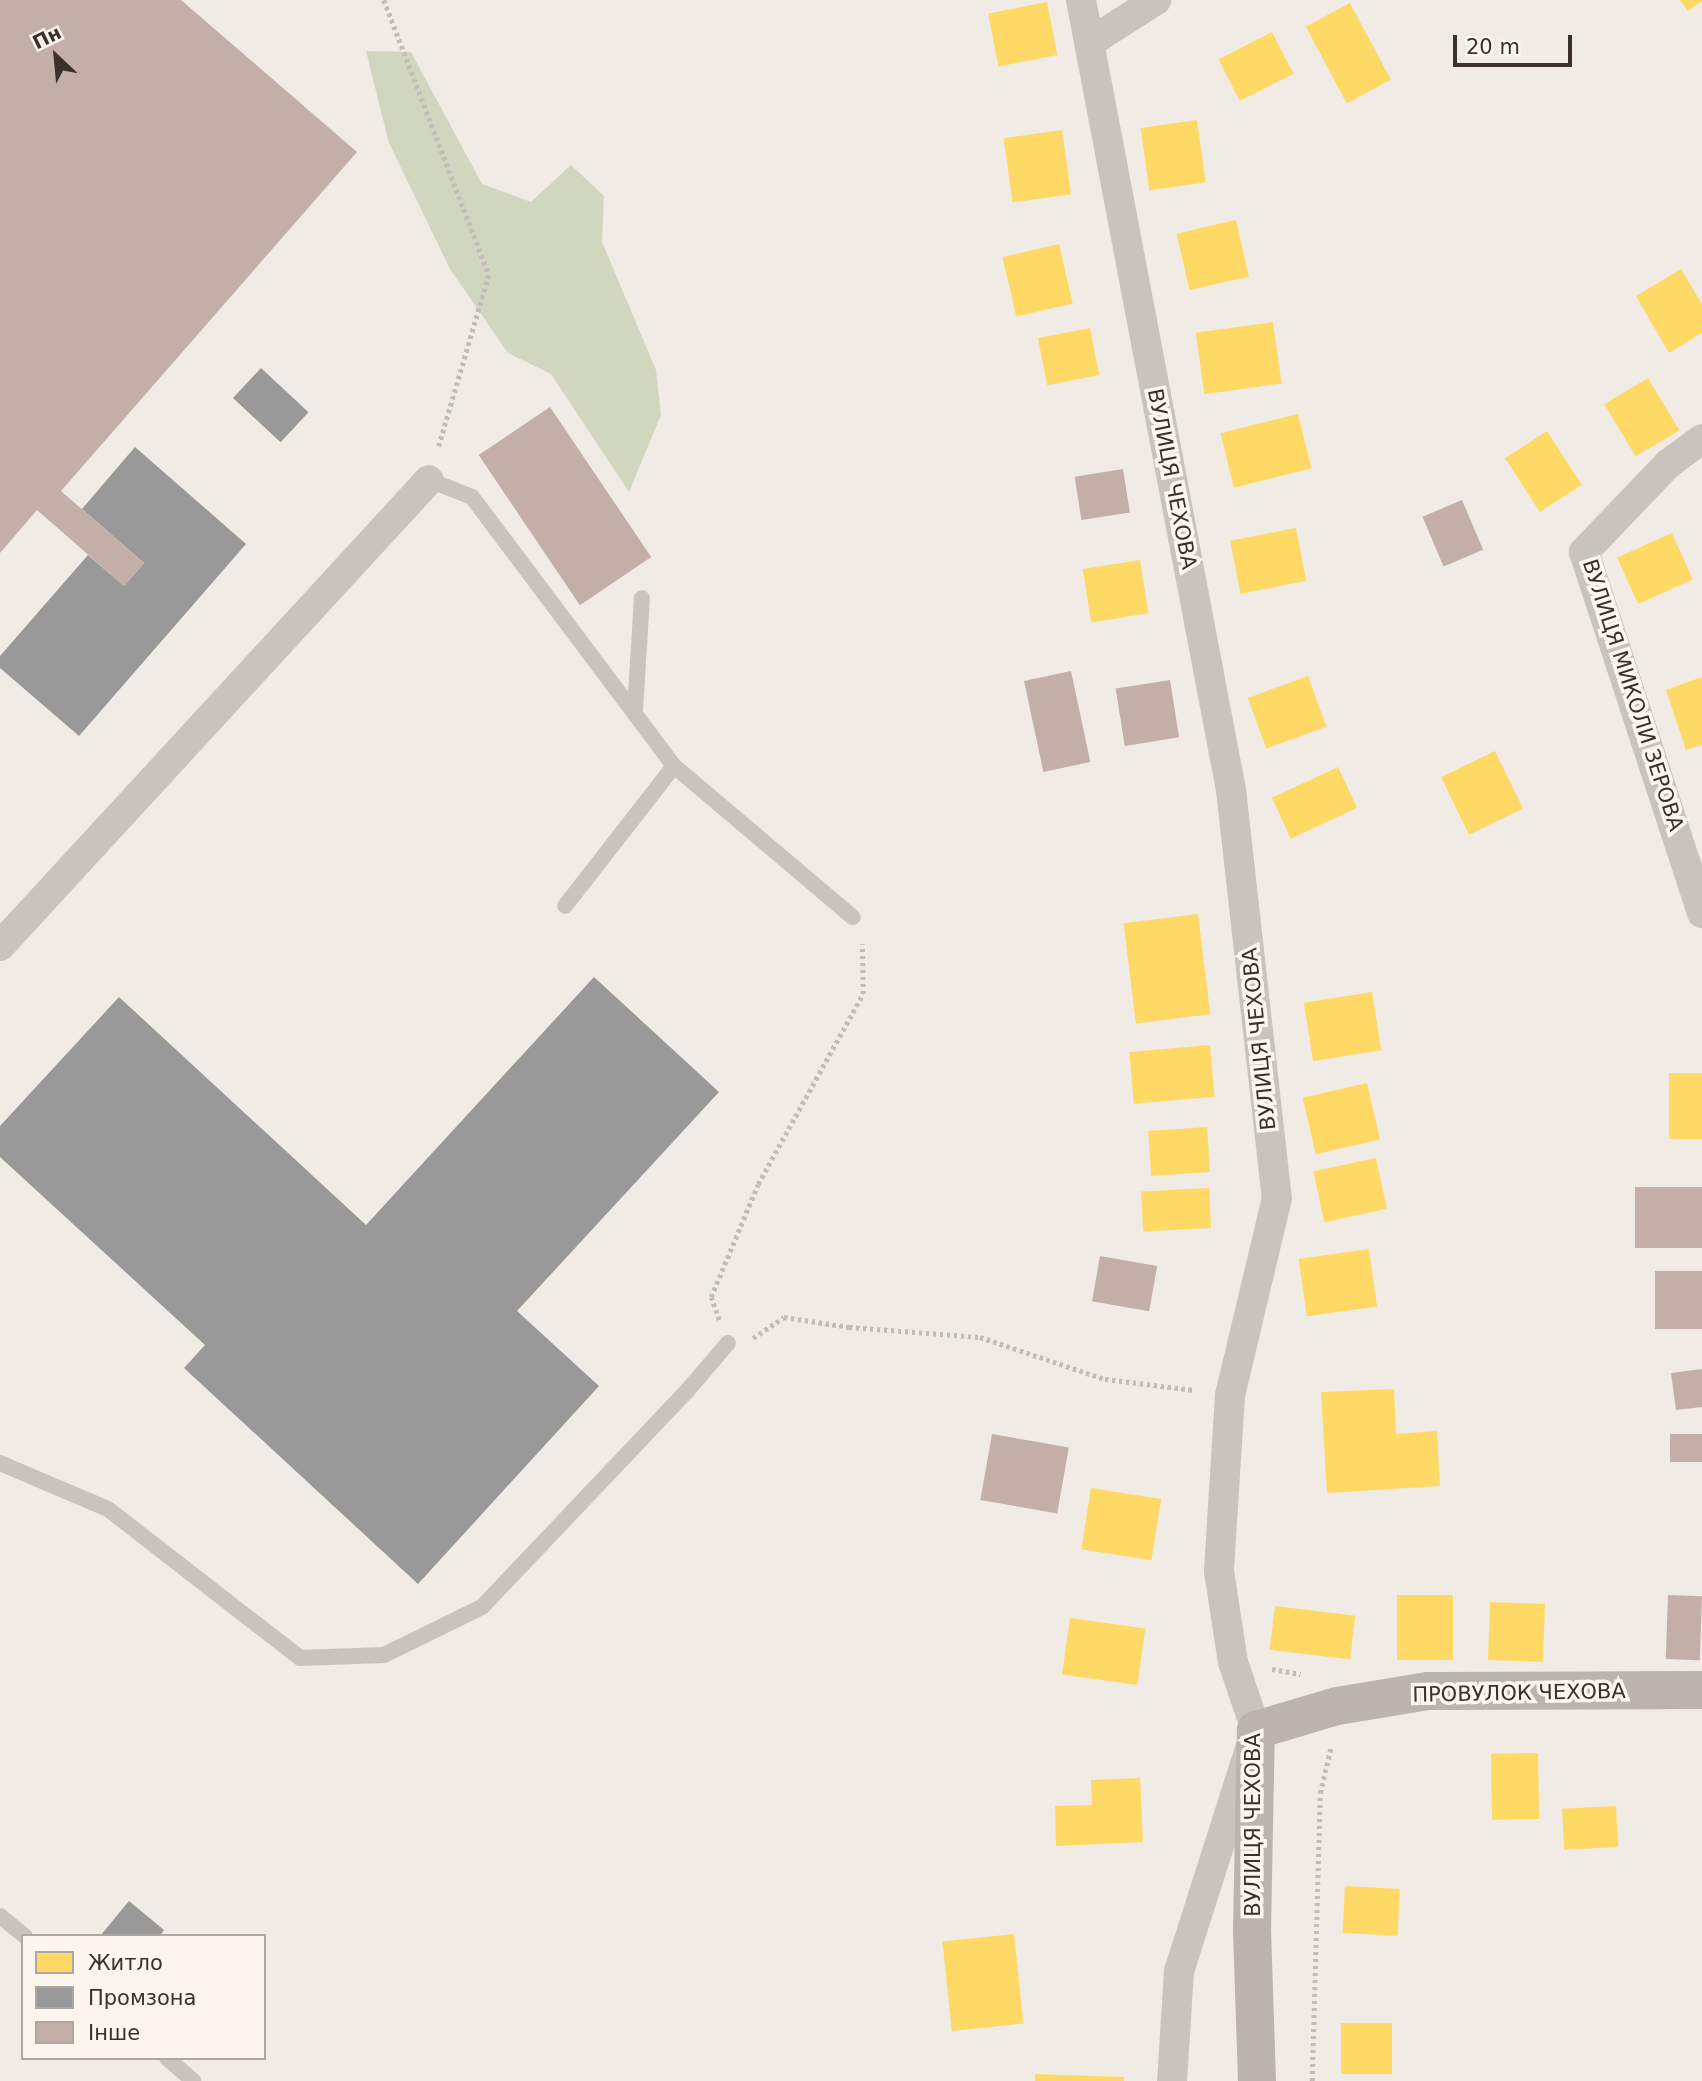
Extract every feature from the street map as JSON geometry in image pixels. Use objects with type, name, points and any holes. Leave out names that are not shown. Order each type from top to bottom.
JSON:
[{"type":"main road","name":"ПРОВУЛОК ЧЕХОВА","points":[[1256,1730],[1337,1706],[1428,1691],[1702,1690]]},
{"type":"main road","name":"ВУЛИЦЯ ЧЕХОВА","points":[[1256,1730],[1252,1931],[1257,2081]]},
{"type":"street","name":"ВУЛИЦЯ ЧЕХОВА","points":[[1081,0],[1231,790],[1277,1198],[1230,1395],[1219,1571],[1233,1662],[1256,1730]]},
{"type":"street","points":[[1089,43],[1156,0]]},
{"type":"street","name":"ВУЛИЦЯ МИКОЛИ ЗЕРОВА","points":[[1702,439],[1668,464],[1584,552],[1702,913]]},
{"type":"street","points":[[0,946],[429,480]]},
{"type":"street","points":[[1172,2081],[1179,1971],[1256,1730]]},
{"type":"lane","points":[[429,480],[472,497],[674,766],[853,917]]},
{"type":"lane","points":[[635,711],[642,598]]},
{"type":"lane","points":[[565,906],[674,766]]},
{"type":"lane","points":[[0,1463],[108,1509],[300,1658],[384,1655],[482,1607],[687,1391],[728,1343]]},
{"type":"lane","points":[[0,1916],[22,1934]]},
{"type":"lane","points":[[169,2060],[193,2081]]},
{"type":"path","points":[[384,0],[489,275],[429,480]]},
{"type":"path","points":[[728,1343],[711,1297],[758,1184],[863,994],[865,950],[853,917]]},
{"type":"path","points":[[784,1317],[849,1327],[980,1337],[1105,1379],[1230,1395]]},
{"type":"path","points":[[1312,2081],[1320,1793],[1333,1740]]},
{"type":"green space","points":[[366,51],[411,52],[482,184],[531,202],[571,165],[604,196],[602,242],[656,370],[661,415],[629,492],[551,374],[508,353],[450,269],[389,143]]},
{"type":"building: Житло","points":[[1680,0],[1702,0],[1702,1],[1688,11]]},
{"type":"building: Житло","points":[[1047,2],[1057,55],[998,66],[988,13]]},
{"type":"building: Житло","points":[[1350,3],[1391,80],[1347,103],[1306,26]]},
{"type":"building: Житло","points":[[1272,32],[1293,74],[1240,101],[1219,59]]},
{"type":"building: Житло","points":[[1197,120],[1206,182],[1149,190],[1141,128]]},
{"type":"building: Житло","points":[[1062,130],[1071,194],[1013,203],[1004,138]]},
{"type":"building: Житло","points":[[1236,220],[1249,277],[1190,290],[1177,234]]},
{"type":"building: Житло","points":[[1059,244],[1073,303],[1016,316],[1002,257]]},
{"type":"building: Житло","points":[[1681,269],[1702,304],[1702,333],[1669,353],[1636,296]]},
{"type":"building: Житло","points":[[1273,322],[1282,383],[1204,394],[1196,333]]},
{"type":"building: Житло","points":[[1090,328],[1099,375],[1047,385],[1038,338]]},
{"type":"building: Житло","points":[[1648,378],[1679,430],[1636,457],[1604,404]]},
{"type":"building: Житло","points":[[1298,414],[1312,468],[1234,488],[1220,433]]},
{"type":"building: Житло","points":[[1547,431],[1582,485],[1540,512],[1505,458]]},
{"type":"building: Житло","points":[[1296,528],[1306,581],[1241,594],[1230,541]]},
{"type":"building: Житло","points":[[1672,533],[1693,580],[1638,604],[1617,557]]},
{"type":"building: Житло","points":[[1140,560],[1148,613],[1091,622],[1083,569]]},
{"type":"building: Житло","points":[[1308,676],[1326,727],[1266,749],[1248,698]]},
{"type":"building: Житло","points":[[1702,677],[1702,745],[1686,750],[1666,690]]},
{"type":"building: Житло","points":[[1495,751],[1523,809],[1469,835],[1441,777]]},
{"type":"building: Житло","points":[[1338,767],[1357,808],[1291,839],[1272,798]]},
{"type":"building: Житло","points":[[1198,914],[1210,1014],[1136,1023],[1124,923]]},
{"type":"building: Житло","points":[[1372,992],[1381,1050],[1313,1061],[1304,1003]]},
{"type":"building: Житло","points":[[1210,1045],[1215,1097],[1134,1104],[1129,1052]]},
{"type":"building: Житло","points":[[1669,1073],[1702,1073],[1702,1139],[1669,1139]]},
{"type":"building: Житло","points":[[1367,1083],[1380,1140],[1316,1154],[1303,1098]]},
{"type":"building: Житло","points":[[1207,1127],[1210,1172],[1151,1176],[1148,1131]]},
{"type":"building: Житло","points":[[1376,1158],[1387,1209],[1324,1222],[1313,1171]]},
{"type":"building: Житло","points":[[1209,1188],[1211,1228],[1143,1232],[1141,1192]]},
{"type":"building: Житло","points":[[1369,1249],[1377,1306],[1307,1316],[1299,1259]]},
{"type":"building: Житло","points":[[1394,1389],[1396,1434],[1437,1431],[1440,1486],[1327,1493],[1321,1392]]},
{"type":"building: Житло","points":[[1091,1488],[1161,1499],[1151,1560],[1081,1549]]},
{"type":"building: Житло","points":[[1397,1595],[1453,1595],[1453,1660],[1397,1660]]},
{"type":"building: Житло","points":[[1490,1602],[1545,1604],[1543,1662],[1488,1660]]},
{"type":"building: Житло","points":[[1275,1606],[1355,1616],[1350,1660],[1270,1650]]},
{"type":"building: Житло","points":[[1070,1618],[1145,1629],[1137,1685],[1062,1674]]},
{"type":"building: Житло","points":[[1538,1753],[1539,1819],[1492,1820],[1491,1754]]},
{"type":"building: Житло","points":[[1140,1778],[1143,1842],[1056,1846],[1055,1806],[1092,1805],[1091,1780]]},
{"type":"building: Житло","points":[[1616,1806],[1618,1847],[1564,1850],[1562,1809]]},
{"type":"building: Житло","points":[[1345,1886],[1400,1889],[1397,1936],[1343,1933]]},
{"type":"building: Житло","points":[[1014,1934],[1023,2024],[952,2031],[942,1942]]},
{"type":"building: Житло","points":[[1341,2023],[1392,2023],[1392,2074],[1341,2074]]},
{"type":"building: Житло","points":[[1035,2074],[1124,2077],[1124,2081],[1035,2081]]},
{"type":"building: Промзона","points":[[261,368],[309,412],[281,442],[233,398]]},
{"type":"building: Промзона","points":[[135,447],[246,544],[79,736],[0,668],[0,656],[88,555],[124,586],[144,563],[82,509]]},
{"type":"building: Промзона","points":[[594,977],[719,1092],[517,1311],[599,1386],[418,1584],[184,1368],[205,1345],[0,1157],[0,1126],[119,997],[366,1225]]},
{"type":"building: Промзона","points":[[129,1901],[164,1930],[161,1934],[102,1934]]},
{"type":"building: Інше","points":[[0,0],[181,0],[357,152],[61,491],[144,563],[124,586],[37,510],[0,553]]},
{"type":"building: Інше","points":[[550,407],[651,557],[580,605],[479,455]]},
{"type":"building: Інше","points":[[1123,469],[1130,512],[1081,520],[1075,477]]},
{"type":"building: Інше","points":[[1462,500],[1483,550],[1444,567],[1422,517]]},
{"type":"building: Інше","points":[[1071,671],[1090,762],[1043,772],[1024,681]]},
{"type":"building: Інше","points":[[1170,680],[1179,737],[1125,746],[1116,689]]},
{"type":"building: Інше","points":[[1635,1187],[1702,1187],[1702,1248],[1635,1248]]},
{"type":"building: Інше","points":[[1100,1256],[1157,1266],[1149,1311],[1092,1301]]},
{"type":"building: Інше","points":[[1655,1271],[1702,1271],[1702,1329],[1655,1329]]},
{"type":"building: Інше","points":[[1702,1369],[1702,1407],[1676,1410],[1671,1373]]},
{"type":"building: Інше","points":[[992,1434],[1069,1448],[1057,1514],[980,1500]]},
{"type":"building: Інше","points":[[1670,1434],[1702,1434],[1702,1462],[1670,1462]]},
{"type":"building: Інше","points":[[1668,1595],[1702,1596],[1700,1660],[1666,1659]]}]
